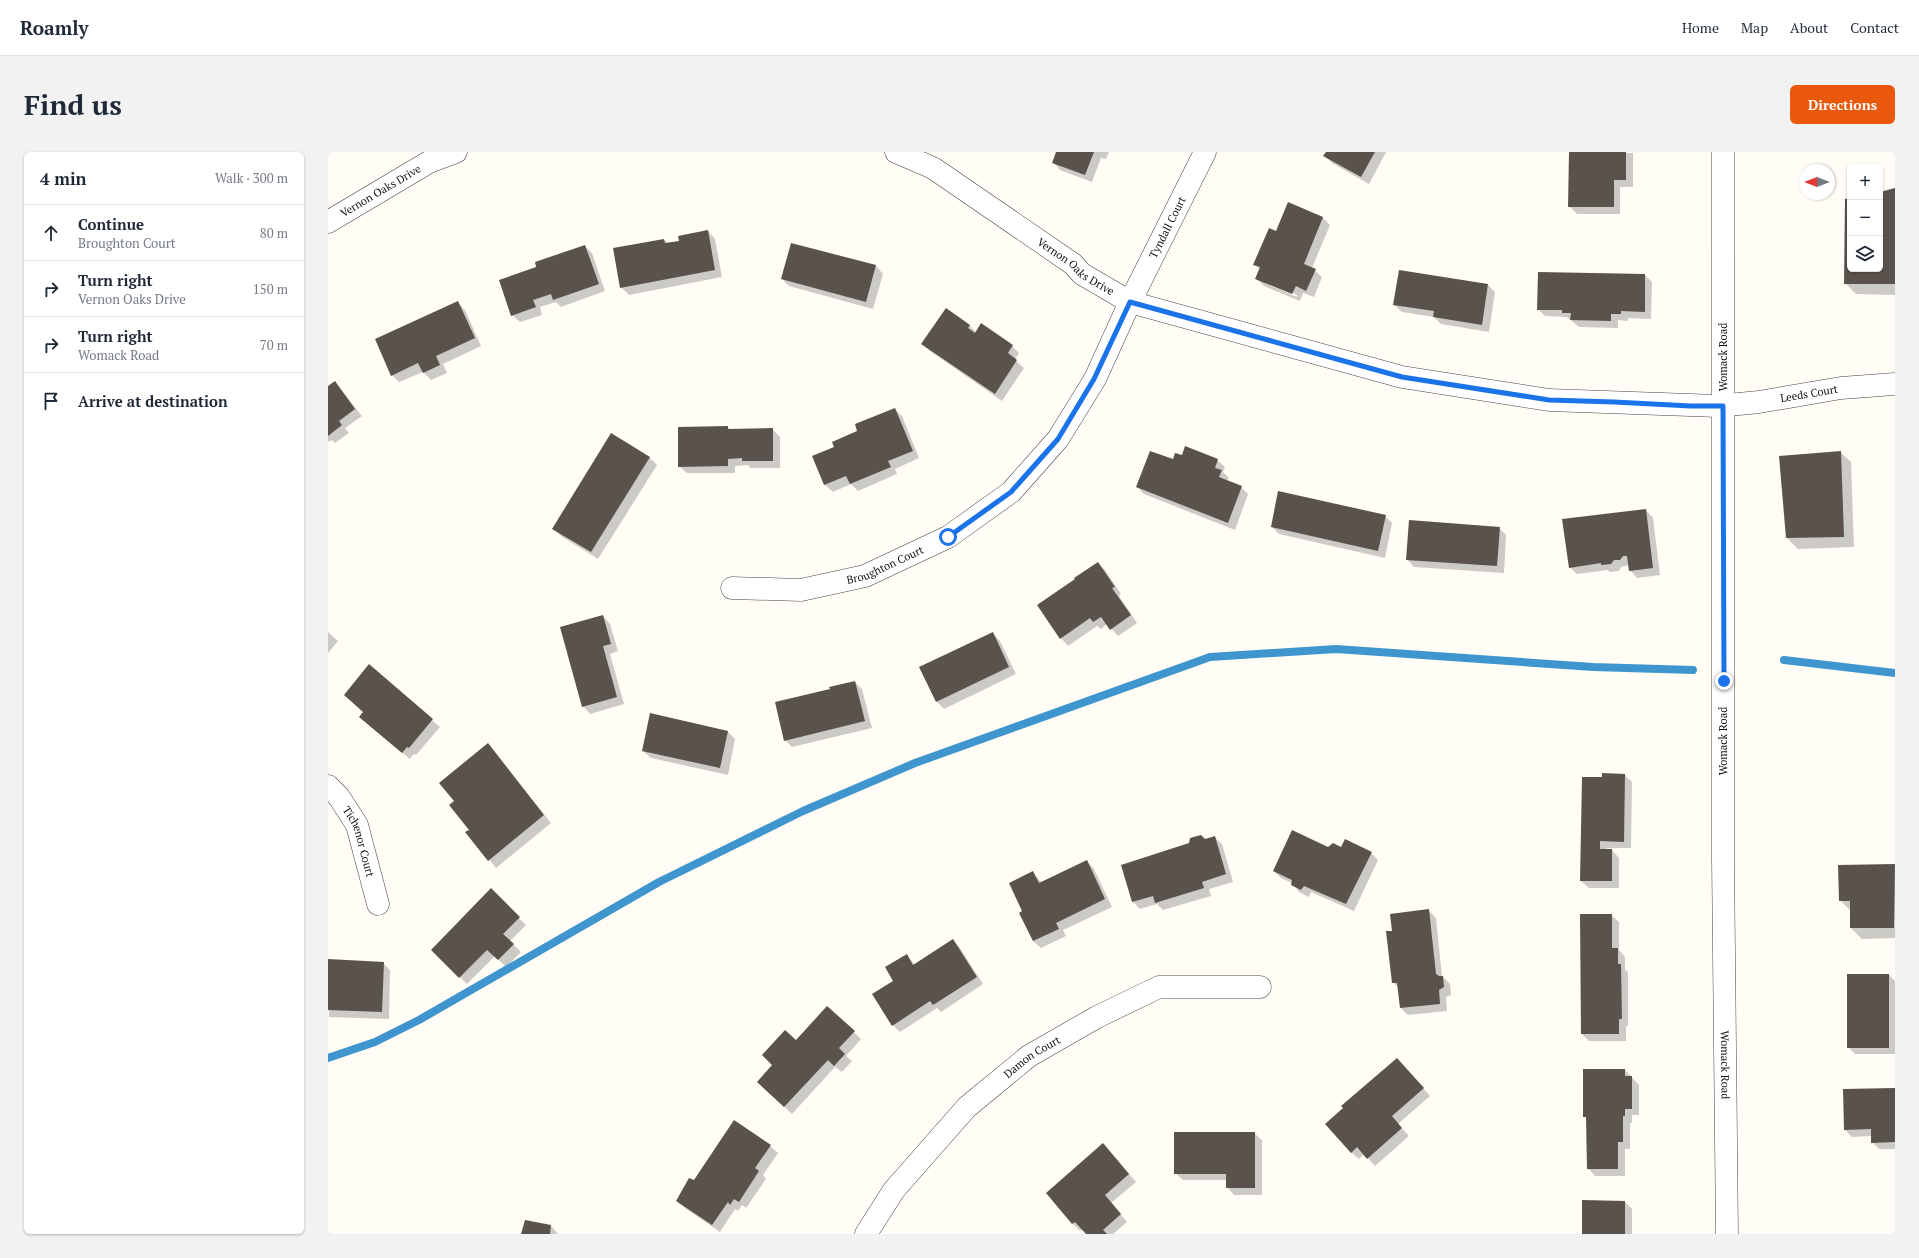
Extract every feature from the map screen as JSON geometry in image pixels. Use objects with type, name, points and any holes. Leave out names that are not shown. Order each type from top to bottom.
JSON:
[{"type":"street","name":"Vernon Oaks Drive","points":[[328,222],[429,162],[456,152]]},
{"type":"street","name":"Vernon Oaks Drive","points":[[896,152],[934,168],[1073,264],[1082,274],[1130,302],[1402,377],[1549,400],[1723,406]]},
{"type":"street","name":"Tyndall Court","points":[[1130,302],[1205,152]]},
{"type":"street","name":"Womack Road","points":[[1723,152],[1723,859],[1727,1234]]},
{"type":"street","name":"Broughton Court","points":[[732,588],[801,590],[865,576],[948,537],[1011,492],[1058,439],[1094,379],[1130,302]]},
{"type":"street","name":"Leeds Court","points":[[1723,406],[1841,388],[1895,384]]},
{"type":"street","name":"Tichenor Court","points":[[328,786],[339,797],[357,825],[378,904]]},
{"type":"street","name":"Damon Court","points":[[866,1234],[894,1190],[967,1107],[1029,1056],[1097,1016],[1159,987],[1260,987]]},
{"type":"building","points":[[1056,152],[1094,152],[1085,175],[1052,163]]},
{"type":"building","points":[[1326,152],[1375,152],[1361,177],[1323,156]]},
{"type":"building","points":[[1569,152],[1626,152],[1626,180],[1614,180],[1614,207],[1568,207]]},
{"type":"building","points":[[1895,188],[1895,284],[1844,284],[1845,199],[1847,199],[1847,272],[1883,272],[1883,191]]},
{"type":"building","points":[[1288,202],[1323,217],[1304,264],[1316,269],[1306,291],[1296,286],[1292,294],[1255,279],[1260,267],[1253,265],[1269,228],[1276,231]]},
{"type":"building","points":[[708,230],[715,270],[620,288],[613,248],[664,239],[665,243],[679,241],[678,236]]},
{"type":"building","points":[[791,243],[876,265],[866,302],[781,279]]},
{"type":"building","points":[[585,245],[599,284],[553,300],[551,294],[533,300],[536,307],[511,316],[499,280],[536,267],[535,262]]},
{"type":"building","points":[[1399,270],[1488,284],[1482,325],[1433,317],[1434,311],[1393,305]]},
{"type":"building","points":[[1538,272],[1645,274],[1645,312],[1621,311],[1621,314],[1611,314],[1611,321],[1570,320],[1571,313],[1562,313],[1562,310],[1537,310]]},
{"type":"building","points":[[458,301],[475,338],[436,356],[440,365],[423,373],[418,363],[391,376],[375,339]]},
{"type":"building","points":[[946,308],[970,325],[968,328],[975,333],[981,323],[1013,345],[1008,353],[1017,360],[995,394],[921,344]]},
{"type":"building","points":[[335,381],[355,409],[339,421],[342,425],[328,436],[328,386]]},
{"type":"building","points":[[895,408],[913,451],[888,461],[891,467],[850,484],[846,476],[824,485],[812,456],[834,447],[832,442],[857,431],[855,424]]},
{"type":"building","points":[[728,426],[728,429],[773,428],[773,461],[742,461],[742,458],[728,459],[728,466],[678,467],[678,427]]},
{"type":"building","points":[[611,433],[650,457],[591,552],[552,529]]},
{"type":"building","points":[[1185,446],[1218,459],[1215,468],[1222,470],[1219,477],[1242,486],[1228,523],[1136,487],[1150,451],[1173,459],[1175,453],[1182,455]]},
{"type":"building","points":[[1841,451],[1844,537],[1786,538],[1779,456]]},
{"type":"building","points":[[1278,491],[1386,515],[1378,551],[1271,527]]},
{"type":"building","points":[[1646,509],[1653,568],[1629,571],[1627,556],[1623,556],[1620,560],[1614,560],[1611,564],[1601,565],[1601,563],[1569,568],[1562,519]]},
{"type":"building","points":[[1409,520],[1500,527],[1497,566],[1406,560]]},
{"type":"building","points":[[1098,562],[1115,587],[1112,588],[1131,615],[1110,630],[1101,617],[1093,622],[1090,618],[1060,639],[1037,605]]},
{"type":"building","points":[[603,615],[611,644],[603,646],[617,697],[582,707],[560,627]]},
{"type":"building","points":[[993,632],[1009,667],[936,702],[919,667]]},
{"type":"building","points":[[369,664],[433,719],[409,748],[407,747],[402,753],[359,717],[363,712],[344,695]]},
{"type":"building","points":[[855,681],[865,721],[784,741],[775,702],[830,689],[829,687]]},
{"type":"building","points":[[650,713],[728,731],[720,768],[642,751]]},
{"type":"building","points":[[488,743],[544,815],[488,861],[465,832],[469,830],[449,805],[454,801],[439,783]]},
{"type":"building","points":[[1602,773],[1625,774],[1624,842],[1600,841],[1600,849],[1612,849],[1612,881],[1580,881],[1582,777],[1602,777]]},
{"type":"building","points":[[1292,830],[1328,847],[1333,843],[1341,847],[1345,839],[1372,852],[1346,904],[1304,886],[1301,890],[1291,885],[1292,880],[1273,871]]},
{"type":"building","points":[[1201,835],[1205,839],[1215,836],[1226,874],[1202,882],[1204,888],[1155,903],[1153,896],[1132,902],[1121,865],[1189,843],[1190,838]]},
{"type":"building","points":[[1087,860],[1105,899],[1056,923],[1059,929],[1033,941],[1019,913],[1022,911],[1009,883],[1033,871],[1039,883]]},
{"type":"building","points":[[1895,864],[1894,928],[1850,928],[1850,901],[1839,901],[1838,865]]},
{"type":"building","points":[[491,888],[520,917],[503,934],[514,944],[498,960],[487,950],[459,978],[431,950]]},
{"type":"building","points":[[1429,909],[1436,974],[1443,976],[1444,987],[1439,990],[1440,1004],[1400,1008],[1397,983],[1392,983],[1386,931],[1392,931],[1390,914]]},
{"type":"building","points":[[1580,914],[1612,914],[1612,948],[1618,948],[1618,964],[1621,964],[1622,1019],[1619,1019],[1619,1034],[1581,1034]]},
{"type":"building","points":[[953,939],[977,977],[933,1005],[930,1001],[892,1026],[872,994],[893,981],[885,967],[907,954],[913,965]]},
{"type":"building","points":[[328,959],[384,962],[382,1012],[328,1010]]},
{"type":"building","points":[[1847,974],[1889,974],[1889,1048],[1847,1048]]},
{"type":"building","points":[[827,1006],[855,1031],[839,1048],[845,1054],[834,1066],[828,1060],[784,1107],[757,1082],[772,1065],[762,1055],[785,1030],[796,1040]]},
{"type":"building","points":[[1397,1058],[1424,1088],[1392,1116],[1402,1128],[1367,1159],[1357,1147],[1351,1153],[1325,1124],[1343,1108],[1341,1106]]},
{"type":"building","points":[[1583,1069],[1625,1069],[1625,1076],[1632,1076],[1632,1109],[1625,1109],[1625,1116],[1623,1116],[1623,1142],[1618,1142],[1618,1169],[1587,1169],[1586,1117],[1583,1117]]},
{"type":"building","points":[[1895,1088],[1895,1142],[1871,1143],[1871,1129],[1844,1130],[1843,1089]]},
{"type":"building","points":[[734,1120],[771,1145],[755,1168],[759,1171],[739,1202],[734,1199],[730,1205],[728,1202],[712,1225],[676,1201],[689,1178],[694,1180]]},
{"type":"building","points":[[1174,1132],[1255,1132],[1255,1188],[1226,1188],[1226,1174],[1174,1174]]},
{"type":"building","points":[[1103,1143],[1129,1174],[1105,1195],[1121,1214],[1103,1230],[1107,1234],[1086,1234],[1075,1222],[1072,1224],[1046,1193]]},
{"type":"building","points":[[1582,1200],[1625,1201],[1625,1234],[1582,1234]]},
{"type":"building","points":[[525,1220],[551,1225],[550,1234],[521,1234]]},
{"type":"waterway","points":[[328,1058],[375,1042],[419,1020],[659,882],[803,811],[915,763],[1210,657],[1336,649],[1593,667],[1693,670]]},
{"type":"waterway","points":[[1784,660],[1895,673]]},
{"type":"route","points":[[948,537],[1011,492],[1058,439],[1094,379],[1130,302],[1402,377],[1549,400],[1723,406],[1724,681]]}]
